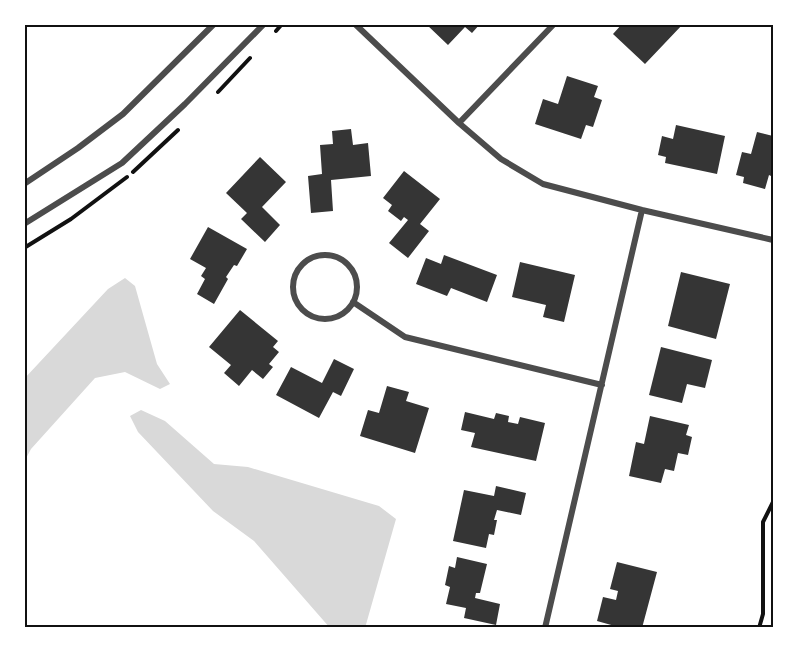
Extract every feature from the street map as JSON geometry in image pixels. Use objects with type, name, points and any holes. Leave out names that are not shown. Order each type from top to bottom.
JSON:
[{"type":"street","points":[[24,184],[123,114],[214,24]]},
{"type":"street","points":[[24,224],[122,163],[185,104],[264,24]]},
{"type":"street","points":[[355,24],[459,123],[501,159],[543,184],[642,210],[773,240]]},
{"type":"street","points":[[459,123],[554,24]]},
{"type":"street","points":[[545,628],[642,210]]},
{"type":"street","points":[[331,255],[341,259],[349,265],[358,284],[353,302],[345,313],[335,318],[324,320],[314,318],[297,304],[292,284],[295,273],[301,264],[310,258],[331,255]]},
{"type":"street","points":[[353,302],[405,337],[602,385]]},
{"type":"path","points":[[759,628],[763,614],[763,522],[773,502]]},
{"type":"shaded area","points":[[125,278],[135,286],[157,364],[170,384],[160,389],[125,372],[95,378],[31,449],[24,462],[24,379],[108,289]]},
{"type":"shaded area","points":[[141,410],[165,421],[214,464],[248,467],[379,506],[396,519],[365,628],[330,628],[254,541],[213,511],[138,432],[130,416]]},
{"type":"building","points":[[426,24],[480,24],[472,33],[465,27],[448,45]]},
{"type":"building","points":[[622,24],[683,24],[645,64],[613,34]]},
{"type":"building","points":[[567,76],[598,86],[594,97],[602,100],[593,127],[586,125],[581,139],[535,124],[543,99],[558,104]]},
{"type":"building","points":[[676,125],[725,136],[717,174],[665,163],[666,157],[658,155],[662,136],[673,139]]},
{"type":"building","points":[[351,129],[353,145],[368,143],[371,176],[331,180],[333,211],[311,213],[308,176],[322,174],[320,145],[333,144],[332,131]]},
{"type":"building","points":[[757,132],[773,136],[773,177],[769,175],[765,189],[743,183],[744,177],[736,175],[742,152],[751,154]]},
{"type":"building","points":[[260,157],[286,182],[262,207],[280,225],[265,242],[241,219],[247,213],[226,193]]},
{"type":"building","points":[[404,171],[440,199],[420,224],[429,231],[408,258],[389,243],[408,220],[404,217],[401,221],[388,211],[392,205],[383,198]]},
{"type":"building","points":[[208,227],[247,249],[237,266],[234,265],[226,277],[228,279],[214,304],[197,294],[205,279],[201,276],[206,268],[190,259]]},
{"type":"building","points":[[444,255],[497,275],[487,302],[451,288],[447,296],[416,284],[426,258],[441,264]]},
{"type":"building","points":[[520,262],[575,275],[564,322],[543,317],[546,305],[512,297]]},
{"type":"building","points":[[681,272],[730,284],[716,339],[668,326]]},
{"type":"building","points":[[240,310],[278,341],[273,347],[279,352],[269,364],[273,367],[263,379],[252,370],[239,386],[224,373],[231,365],[209,347]]},
{"type":"building","points":[[661,347],[712,360],[705,388],[687,384],[682,403],[649,395]]},
{"type":"building","points":[[334,359],[354,369],[341,396],[333,392],[319,418],[276,395],[291,367],[322,383]]},
{"type":"building","points":[[387,386],[409,392],[406,401],[429,408],[415,453],[360,436],[368,410],[379,413]]},
{"type":"building","points":[[465,412],[494,419],[496,413],[509,416],[508,422],[518,424],[520,417],[545,423],[536,461],[471,447],[475,433],[461,430]]},
{"type":"building","points":[[650,416],[689,425],[686,435],[692,437],[688,455],[678,453],[674,471],[665,469],[661,483],[629,476],[636,442],[644,444]]},
{"type":"building","points":[[496,486],[526,493],[521,515],[497,510],[494,535],[489,534],[486,548],[453,541],[464,490],[494,496]]},
{"type":"building","points":[[457,557],[487,564],[480,593],[476,593],[475,598],[500,604],[496,625],[464,618],[466,608],[446,604],[450,587],[445,585],[449,566],[455,568]]},
{"type":"building","points":[[617,562],[657,572],[642,628],[622,628],[597,621],[603,597],[616,600],[618,591],[610,589]]}]
